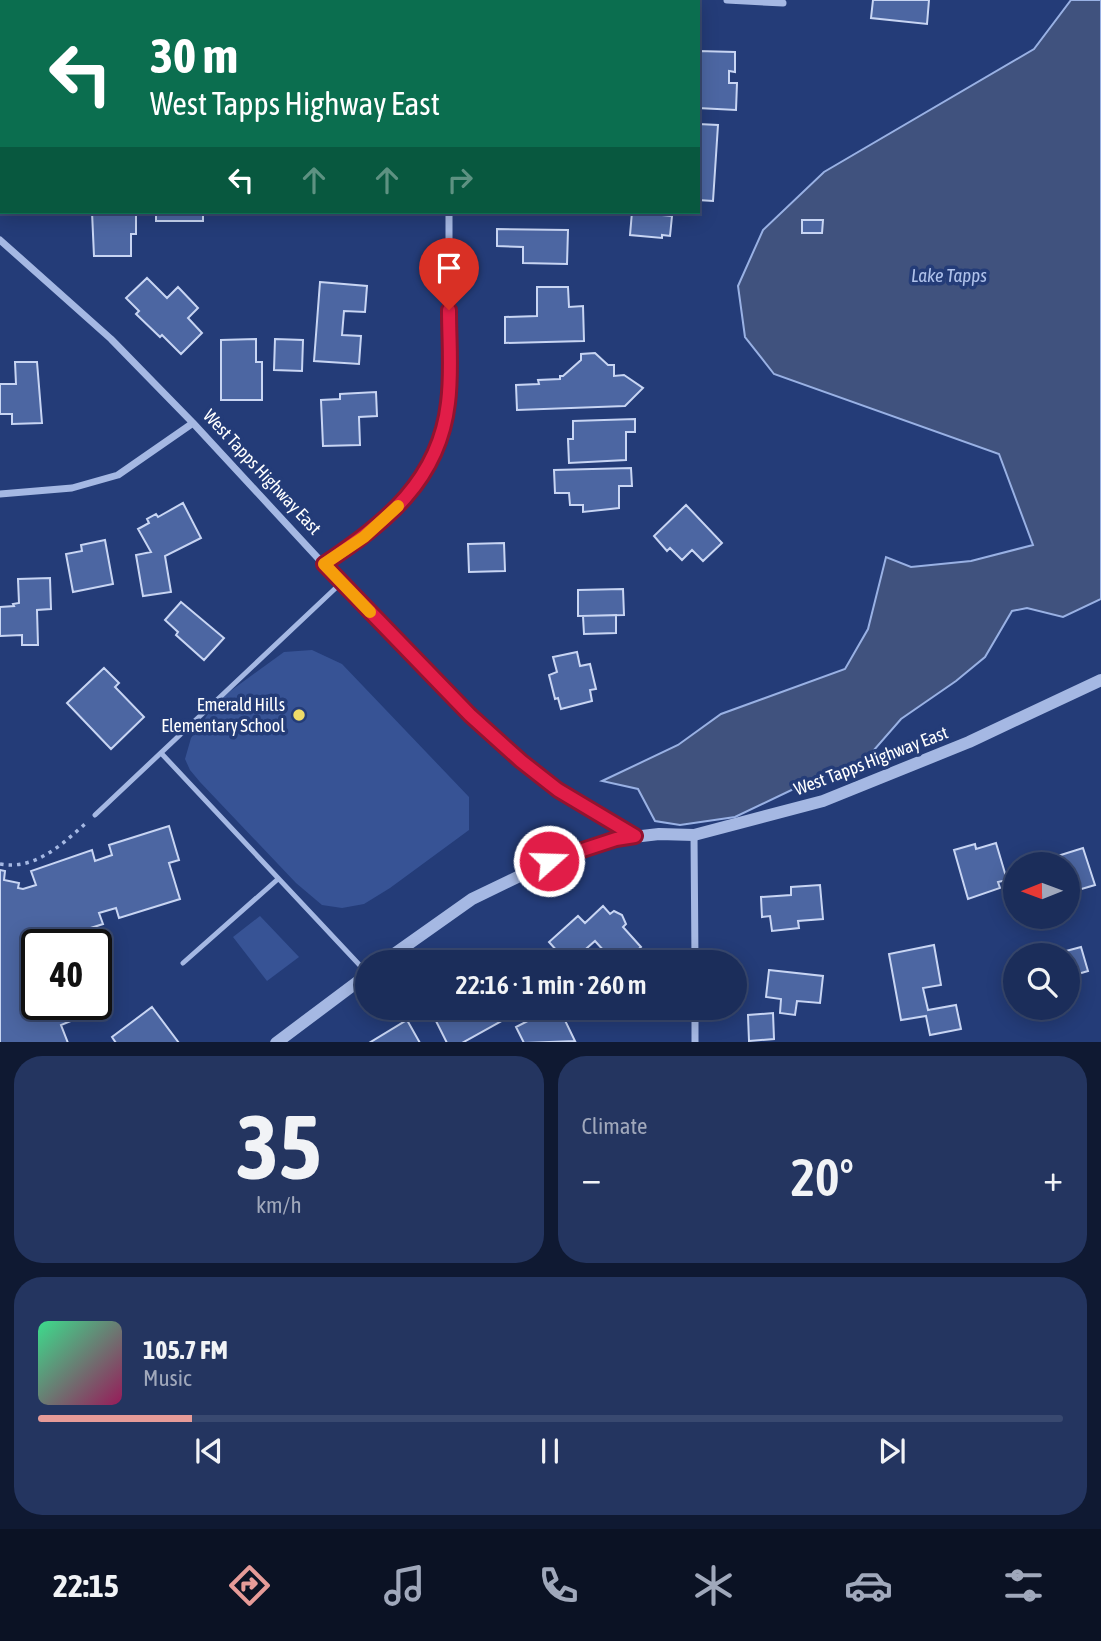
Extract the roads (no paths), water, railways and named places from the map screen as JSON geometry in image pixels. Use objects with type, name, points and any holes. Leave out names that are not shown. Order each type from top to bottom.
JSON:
[{"type":"street","points":[[727,0],[783,3]]},
{"type":"street","points":[[324,564],[364,537],[397,507],[418,485],[432,462],[448,405],[449,214]]},
{"type":"street","name":"West Tapps Highway East","points":[[0,240],[111,339],[341,583],[470,715],[558,790],[635,836],[694,835],[835,797],[958,746],[1101,680]]},
{"type":"street","points":[[0,494],[72,488],[118,475],[193,423]]},
{"type":"street","points":[[694,835],[695,950]]},
{"type":"street","points":[[400,950],[472,899],[563,855],[635,836]]},
{"type":"street","points":[[276,1042],[355,984]]},
{"type":"street","points":[[695,1020],[695,1042]]},
{"type":"lane","points":[[95,815],[341,583]]},
{"type":"lane","points":[[161,753],[355,960]]},
{"type":"lane","points":[[183,963],[278,879]]},
{"type":"water","name":"Lake Tapps","points":[[1071,0],[1101,0],[1101,599],[1063,617],[1027,608],[1012,611],[985,657],[901,719],[860,766],[802,785],[735,817],[680,825],[655,821],[638,789],[602,781],[678,745],[721,714],[845,669],[868,629],[886,557],[911,567],[971,561],[1033,545],[999,454],[774,374],[745,337],[738,286],[763,230],[824,172],[1034,49]]},
{"type":"place","name":"Emerald Hills Elementary School","points":[[299,715]]}]
